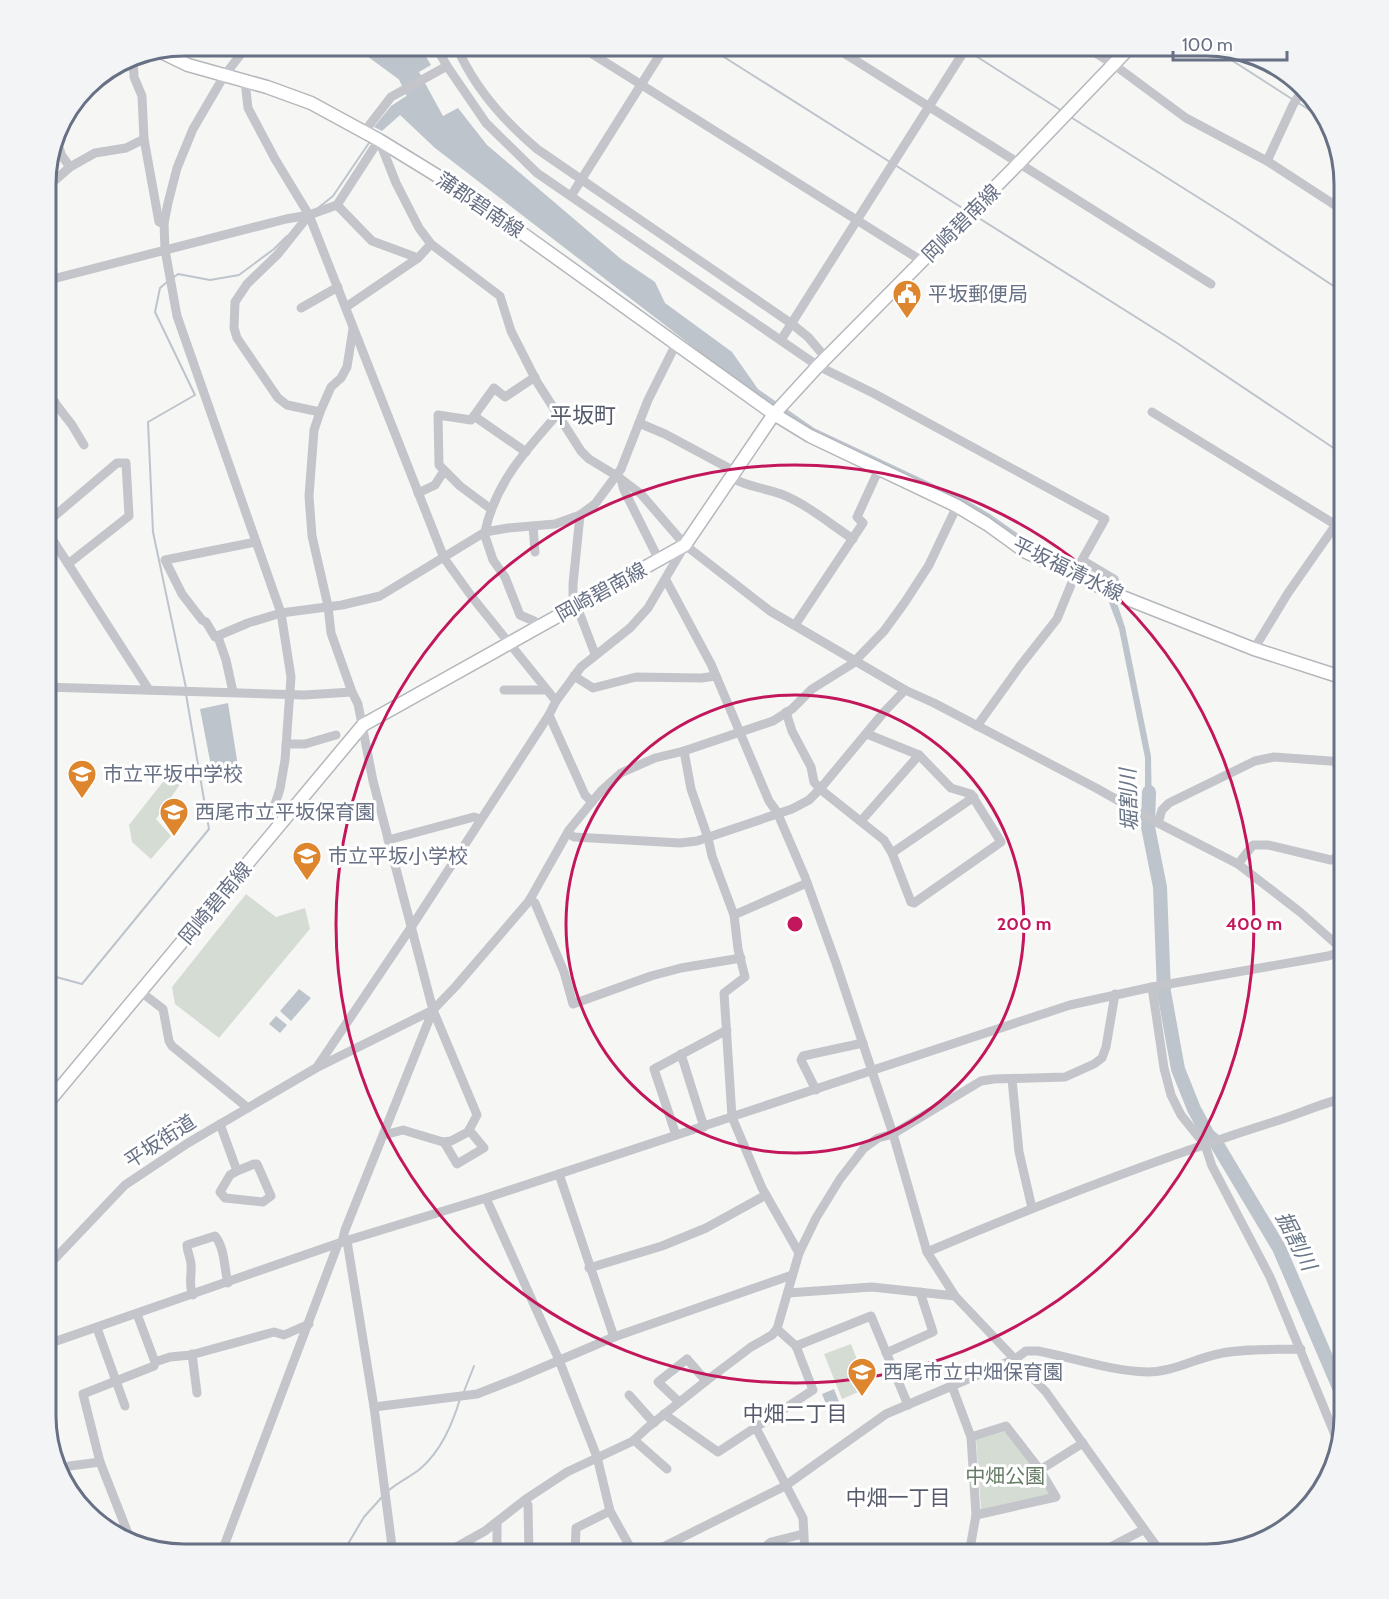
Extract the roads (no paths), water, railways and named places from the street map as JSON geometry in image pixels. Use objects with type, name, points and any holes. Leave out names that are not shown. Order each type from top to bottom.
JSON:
[{"type":"main road","name":"岡崎碧南線","points":[[56,1092],[363,725],[685,545],[777,411],[1121,56]]},
{"type":"main road","name":"蒲郡碧南線","points":[[171,57],[188,65],[311,103],[379,140],[459,190],[676,344],[777,411]]},
{"type":"main road","name":"平坂福清水線","points":[[777,411],[810,436],[957,506],[1026,552],[1120,596],[1254,649],[1334,675]]},
{"type":"street","points":[[239,56],[224,76],[193,129],[177,168],[164,224],[165,250],[177,316],[281,613],[289,652],[291,694],[280,789],[274,807],[276,819],[281,823]]},
{"type":"street","points":[[441,56],[493,130],[537,173],[781,340],[873,393],[1105,519],[1082,560],[1114,579],[1120,596]]},
{"type":"street","points":[[460,56],[491,103],[518,133],[537,149],[792,324],[808,337],[822,362]]},
{"type":"street","points":[[595,56],[922,261]]},
{"type":"street","points":[[571,196],[659,56]]},
{"type":"street","points":[[849,56],[1210,284]]},
{"type":"street","points":[[781,340],[859,221],[961,56]]},
{"type":"street","points":[[1100,56],[1186,118],[1267,161],[1334,205]]},
{"type":"street","points":[[133,65],[134,77],[142,96],[144,139],[159,222],[164,224]]},
{"type":"street","points":[[364,132],[391,97],[447,66]]},
{"type":"street","points":[[245,81],[248,108],[275,159],[309,215],[444,558],[545,690],[556,701]]},
{"type":"street","points":[[1267,161],[1299,96]]},
{"type":"street","points":[[56,179],[70,167],[95,153],[126,148],[144,139]]},
{"type":"street","points":[[56,278],[309,215],[337,205],[379,140]]},
{"type":"street","points":[[379,140],[400,192],[419,228],[431,244],[500,296],[511,331],[535,377],[581,451],[641,494],[685,545],[748,595],[905,690],[1238,864],[1334,940]]},
{"type":"street","points":[[60,150],[70,167]]},
{"type":"street","points":[[337,205],[372,241],[418,258]]},
{"type":"street","points":[[309,215],[278,254],[247,284],[236,302],[234,328],[237,338],[278,398],[287,405],[320,412]]},
{"type":"street","points":[[346,307],[418,258],[431,244]]},
{"type":"street","points":[[301,308],[338,287]]},
{"type":"street","points":[[353,329],[347,367],[331,387],[314,430],[309,507],[312,536],[328,606],[331,633],[358,704],[388,840],[433,1010],[477,1114],[469,1130],[451,1141],[444,1142],[403,1130],[384,1135]]},
{"type":"street","points":[[218,638],[248,623],[281,613],[369,600],[380,596],[484,533],[555,524],[580,515],[595,504],[619,477],[648,400],[676,344]]},
{"type":"street","points":[[491,509],[460,486],[438,463],[438,415],[471,420],[494,388],[505,397],[535,377]]},
{"type":"street","points":[[56,403],[84,445]]},
{"type":"street","points":[[1152,412],[1334,524]]},
{"type":"street","points":[[537,627],[534,621],[520,615],[484,533],[491,509],[502,486],[526,452],[557,415]]},
{"type":"street","points":[[474,416],[526,452]]},
{"type":"street","points":[[639,423],[665,434],[750,486],[781,494],[795,501],[853,540]]},
{"type":"street","points":[[56,521],[117,463],[126,463],[129,516],[68,564]]},
{"type":"street","points":[[795,625],[863,523],[857,517],[879,469]]},
{"type":"street","points":[[418,493],[435,485],[444,471]]},
{"type":"street","points":[[619,477],[659,560]]},
{"type":"street","points":[[225,1544],[342,1243],[345,1230],[433,1010],[531,899],[568,833],[592,802],[621,773],[655,758],[684,751],[773,721],[812,689],[856,661],[884,631],[911,593],[929,565],[957,506]]},
{"type":"street","points":[[580,515],[573,585],[576,605],[595,654]]},
{"type":"street","points":[[533,526],[535,552]]},
{"type":"street","points":[[1254,649],[1288,593],[1334,528]]},
{"type":"street","points":[[233,692],[226,660],[218,638],[214,637],[206,622],[196,614],[182,594],[165,560],[256,542]]},
{"type":"street","points":[[316,1068],[412,926],[556,701],[581,667],[639,620],[666,580],[685,545]]},
{"type":"street","points":[[56,546],[149,690]]},
{"type":"street","points":[[977,726],[1057,619],[1075,575]]},
{"type":"street","points":[[666,580],[716,676],[807,883],[873,1071],[927,1252],[955,1296],[1046,1392],[1154,1544]]},
{"type":"street","points":[[574,676],[593,688],[636,677],[701,678],[716,676]]},
{"type":"street","points":[[56,687],[291,694],[352,692]]},
{"type":"street","points":[[504,690],[545,690]]},
{"type":"street","points":[[568,833],[574,837],[680,843],[708,838],[809,800],[905,690]]},
{"type":"street","points":[[786,712],[792,731],[811,767],[814,782],[884,840],[892,853],[911,902],[914,903],[1001,842],[971,794],[951,788],[919,755],[867,734]]},
{"type":"street","points":[[549,715],[585,795],[592,802]]},
{"type":"street","points":[[286,744],[305,744],[336,735]]},
{"type":"street","points":[[684,751],[691,789],[734,915],[745,977],[724,993],[732,1117],[766,1195],[799,1253]]},
{"type":"street","points":[[861,821],[919,755]]},
{"type":"street","points":[[1158,823],[1162,810],[1169,803],[1255,761],[1274,757],[1334,761]]},
{"type":"street","points":[[280,789],[281,795],[295,807]]},
{"type":"street","points":[[892,853],[974,797]]},
{"type":"street","points":[[388,840],[474,817],[480,819]]},
{"type":"street","points":[[1238,864],[1253,844],[1268,844],[1334,859]]},
{"type":"street","points":[[734,915],[807,883]]},
{"type":"street","points":[[531,899],[535,903],[564,972],[573,1004],[651,976],[681,968],[741,958]]},
{"type":"street","points":[[56,1341],[342,1243],[676,1136],[1070,1005],[1115,994],[1334,954]]},
{"type":"street","points":[[1152,987],[1164,1068],[1171,1095],[1181,1114],[1205,1145],[1212,1166],[1270,1277],[1332,1428]]},
{"type":"street","points":[[141,992],[163,1009],[172,1046],[248,1108]]},
{"type":"street","points":[[462,1544],[567,1472],[634,1440],[706,1381],[777,1329],[799,1253],[816,1218],[840,1179],[864,1148],[878,1138],[893,1134],[981,1082],[994,1079],[1065,1077],[1094,1064],[1102,1058],[1106,1047],[1115,994]]},
{"type":"street","name":"平坂街道","points":[[56,1257],[125,1185],[188,1143],[316,1068],[433,1010]]},
{"type":"street","points":[[676,1136],[654,1069],[727,1030]]},
{"type":"street","points":[[816,1090],[801,1060],[803,1056],[863,1043]]},
{"type":"street","points":[[681,1054],[704,1126]]},
{"type":"street","points":[[1012,1079],[1019,1152],[1032,1208]]},
{"type":"street","points":[[927,1252],[1032,1208],[1205,1145],[1334,1101]]},
{"type":"street","points":[[219,1124],[237,1171]]},
{"type":"street","points":[[444,1142],[457,1164],[484,1148],[469,1130]]},
{"type":"street","points":[[257,1164],[271,1196],[263,1202],[225,1198],[220,1192],[230,1175],[237,1171],[257,1164]]},
{"type":"street","points":[[558,1174],[614,1337]]},
{"type":"street","points":[[589,1268],[662,1246],[706,1228],[766,1195]]},
{"type":"street","points":[[486,1198],[559,1360],[597,1457],[610,1511],[628,1544]]},
{"type":"street","points":[[193,1295],[190,1289],[191,1264],[188,1245],[217,1237],[221,1245],[228,1283]]},
{"type":"street","points":[[342,1243],[374,1407],[392,1544]]},
{"type":"street","points":[[374,1407],[477,1394],[614,1337],[792,1275]]},
{"type":"street","points":[[788,1293],[872,1287],[955,1296]]},
{"type":"street","points":[[886,1353],[933,1332],[921,1292]]},
{"type":"street","points":[[137,1314],[156,1362]]},
{"type":"street","points":[[796,1347],[871,1316],[908,1405]]},
{"type":"street","points":[[127,1530],[100,1462],[83,1394],[154,1366],[156,1362],[170,1357],[192,1354],[274,1332],[284,1335],[309,1324]]},
{"type":"street","points":[[97,1328],[125,1406]]},
{"type":"street","points":[[664,1414],[718,1452],[813,1390],[796,1347],[777,1329]]},
{"type":"street","points":[[669,1544],[785,1486],[886,1414],[1015,1359],[1026,1351],[1038,1351],[1126,1370],[1149,1372],[1179,1367],[1218,1354],[1250,1350],[1301,1349]]},
{"type":"street","points":[[192,1354],[197,1393]]},
{"type":"street","points":[[679,1402],[658,1382],[687,1359],[706,1381]]},
{"type":"street","points":[[952,1386],[971,1437],[976,1515],[971,1544]]},
{"type":"street","points":[[629,1395],[654,1423]]},
{"type":"street","points":[[971,1437],[1006,1426],[1040,1470],[1056,1497],[976,1515]]},
{"type":"street","points":[[756,1428],[803,1518],[803,1544]]},
{"type":"street","points":[[634,1440],[667,1469]]},
{"type":"street","points":[[1040,1470],[1083,1443]]},
{"type":"street","points":[[66,1466],[100,1462]]},
{"type":"street","points":[[525,1500],[528,1505],[529,1544]]},
{"type":"street","points":[[575,1544],[576,1528],[610,1511]]},
{"type":"street","points":[[497,1522],[497,1544]]},
{"type":"street","points":[[1116,1544],[1143,1530]]},
{"type":"street","points":[[769,1544],[802,1534]]},
{"type":"waterway","points":[[398,56],[416,99]]},
{"type":"waterway","points":[[722,56],[890,162]]},
{"type":"waterway","points":[[976,56],[1062,111]]},
{"type":"waterway","points":[[1228,58],[1292,99]]},
{"type":"waterway","points":[[1297,102],[1310,110]]},
{"type":"waterway","points":[[1069,116],[1334,286]]},
{"type":"waterway","points":[[318,208],[333,196],[371,140]]},
{"type":"waterway","points":[[895,165],[967,211]]},
{"type":"waterway","points":[[974,215],[1177,343],[1334,448]]},
{"type":"waterway","points":[[174,277],[178,274],[210,280],[239,275],[274,249],[287,236]]},
{"type":"waterway","points":[[167,282],[160,288],[155,312],[195,395],[148,422],[153,532],[186,688]]},
{"type":"waterway","points":[[56,977],[82,984],[209,829],[186,694]]},
{"type":"waterway","name":"堀割川","points":[[1149,792],[1148,827],[1160,887],[1164,992],[1178,1069],[1194,1109],[1208,1135],[1215,1141],[1279,1248],[1334,1376]]},
{"type":"waterway","points":[[463,1394],[474,1366]]},
{"type":"waterway","points":[[388,1491],[420,1469],[434,1454],[449,1428],[460,1399]]},
{"type":"waterway","points":[[348,1544],[364,1517],[382,1497]]},
{"type":"place","name":"平坂郵便局","points":[[907,320]]},
{"type":"place","name":"市立平坂中学校","points":[[82,800]]},
{"type":"place","name":"西尾市立平坂保育園","points":[[174,838]]},
{"type":"place","name":"市立平坂小学校","points":[[307,882]]},
{"type":"place","name":"西尾市立中畑保育園","points":[[862,1398]]},
{"type":"district","name":"平坂町","points":[[583,415]]},
{"type":"district","name":"中畑二丁目","points":[[795,1414]]},
{"type":"district","name":"中畑一丁目","points":[[898,1498]]},
{"type":"water label","name":"掘割川","points":[[1296,1241]]},
{"type":"park label","name":"中畑公園","points":[[1005,1476]]}]
